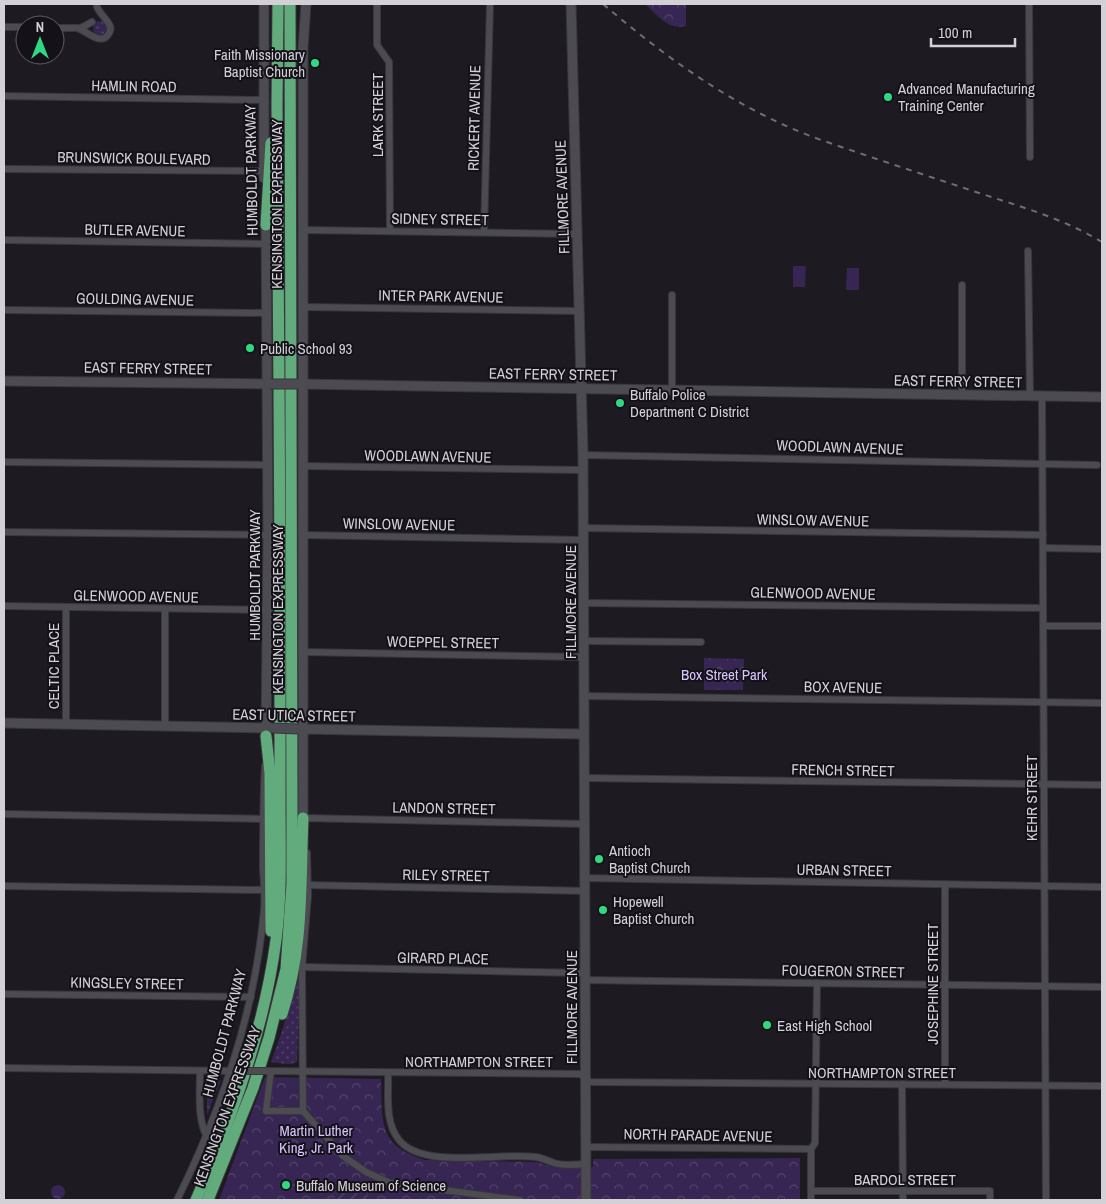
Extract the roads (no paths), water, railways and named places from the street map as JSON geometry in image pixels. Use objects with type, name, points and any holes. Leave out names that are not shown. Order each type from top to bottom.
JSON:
[{"type":"highway","name":"KENSINGTON EXPRESSWAY","points":[[196,1200],[238,1093],[263,1010],[272,965],[278,917],[280,882],[278,4]]},
{"type":"highway","name":"KENSINGTON EXPRESSWAY","points":[[208,1200],[253,1088],[269,1038],[286,969],[292,884],[290,4]]},
{"type":"highway","points":[[266,225],[268,168],[277,104]]},
{"type":"highway","points":[[268,731],[272,965]]},
{"type":"highway","points":[[269,1038],[280,1019],[286,1003],[297,956],[301,902],[303,818]]},
{"type":"street","name":"HUMBOLDT PARKWAY","points":[[178,1200],[207,1137],[234,1071],[250,997],[264,909],[263,819],[268,731],[268,384],[264,172],[264,4]]},
{"type":"street","points":[[306,4],[303,48],[303,307],[300,384],[303,466],[301,729],[303,818],[308,864],[302,967],[303,1111],[343,1156],[366,1172],[390,1183],[520,1200]]},
{"type":"street","name":"LARK STREET","points":[[377,4],[377,45],[388,59],[389,64],[390,230]]},
{"type":"street","name":"RICKERT AVENUE","points":[[484,232],[490,4]]},
{"type":"street","name":"FILLMORE AVENUE","points":[[571,4],[584,470],[586,1200]]},
{"type":"street","points":[[1029,4],[1030,157]]},
{"type":"street","points":[[93,37],[89,29],[97,15],[97,6]]},
{"type":"street","points":[[77,28],[86,31],[98,39],[106,37],[110,32],[108,23],[97,6]]},
{"type":"street","points":[[65,28],[87,26],[93,21],[102,19],[108,23]]},
{"type":"street","name":"HAMLIN ROAD","points":[[4,96],[264,100]]},
{"type":"street","name":"BRUNSWICK BOULEVARD","points":[[4,169],[264,172]]},
{"type":"street","name":"SIDNEY STREET","points":[[302,230],[577,234]]},
{"type":"street","name":"BUTLER AVENUE","points":[[4,240],[266,244]]},
{"type":"street","points":[[1028,251],[1030,396]]},
{"type":"street","points":[[962,285],[962,395]]},
{"type":"street","points":[[672,295],[672,390]]},
{"type":"street","name":"INTER PARK AVENUE","points":[[303,307],[579,311]]},
{"type":"street","name":"GOULDING AVENUE","points":[[4,310],[266,313]]},
{"type":"street","name":"EAST FERRY STREET","points":[[4,380],[1102,397]]},
{"type":"street","name":"KEHR STREET","points":[[1042,396],[1046,1200]]},
{"type":"street","name":"WOODLAWN AVENUE","points":[[583,455],[1097,465]]},
{"type":"street","points":[[4,462],[267,465]]},
{"type":"street","name":"WOODLAWN AVENUE","points":[[303,466],[584,470]]},
{"type":"street","name":"WINSLOW AVENUE","points":[[584,528],[1043,535]]},
{"type":"street","points":[[4,532],[268,535]]},
{"type":"street","name":"WINSLOW AVENUE","points":[[303,535],[584,540]]},
{"type":"street","points":[[1043,548],[1102,549]]},
{"type":"street","name":"GLENWOOD AVENUE","points":[[584,603],[1043,608]]},
{"type":"street","name":"GLENWOOD AVENUE","points":[[4,606],[268,610]]},
{"type":"street","name":"CELTIC PLACE","points":[[66,608],[66,725]]},
{"type":"street","points":[[165,609],[165,727]]},
{"type":"street","points":[[1043,626],[1102,626]]},
{"type":"street","points":[[584,641],[701,642]]},
{"type":"street","name":"WOEPPEL STREET","points":[[303,652],[584,658]]},
{"type":"street","name":"BOX AVENUE","points":[[584,696],[1102,703]]},
{"type":"street","name":"EAST UTICA STREET","points":[[4,724],[268,731],[301,729],[584,734]]},
{"type":"street","name":"FRENCH STREET","points":[[584,778],[1102,785]]},
{"type":"street","points":[[4,814],[263,819]]},
{"type":"street","name":"LANDON STREET","points":[[303,818],[584,824]]},
{"type":"street","name":"URBAN STREET","points":[[584,878],[1102,887]]},
{"type":"street","name":"JOSEPHINE STREET","points":[[945,884],[945,1084]]},
{"type":"street","name":"RILEY STREET","points":[[308,885],[584,891]]},
{"type":"street","points":[[4,886],[264,890]]},
{"type":"street","name":"GIRARD PLACE","points":[[302,967],[584,977]]},
{"type":"street","name":"FOUGERON STREET","points":[[584,977],[816,984],[1102,987]]},
{"type":"street","points":[[811,1200],[812,1149],[815,1143],[816,984]]},
{"type":"street","name":"KINGSLEY STREET","points":[[4,994],[250,997]]},
{"type":"street","name":"NORTHAMPTON STREET","points":[[4,1068],[580,1074],[590,1082],[1102,1086]]},
{"type":"street","points":[[200,1071],[201,1118],[203,1130],[207,1137]]},
{"type":"street","points":[[268,1071],[266,1111],[303,1111]]},
{"type":"street","points":[[388,1073],[390,1124],[403,1144],[413,1151],[433,1157],[535,1157],[556,1164],[585,1164]]},
{"type":"street","points":[[902,1084],[903,1200]]},
{"type":"street","name":"NORTH PARADE AVENUE","points":[[585,1147],[812,1149]]},
{"type":"street","name":"BARDOL STREET","points":[[811,1191],[990,1191],[990,1200]]},
{"type":"railway","points":[[603,4],[680,65],[735,100],[793,129],[1042,214],[1102,242]]},
{"type":"place","name":"Faith Missionary Baptist Church","points":[[315,63]]},
{"type":"place","name":"Advanced Manufacturing Training Center","points":[[888,97]]},
{"type":"place","name":"Public School 93","points":[[250,348]]},
{"type":"place","name":"Buffalo Police Department C District","points":[[620,403]]},
{"type":"place","name":"Antioch Baptist Church","points":[[599,859]]},
{"type":"place","name":"Hopewell Baptist Church","points":[[603,910]]},
{"type":"place","name":"East High School","points":[[767,1025]]},
{"type":"place","name":"Buffalo Museum of Science","points":[[286,1185]]},
{"type":"park label","name":"Box Street Park","points":[[724,674]]},
{"type":"park label","name":"Martin Luther King, Jr. Park","points":[[316,1138]]}]
